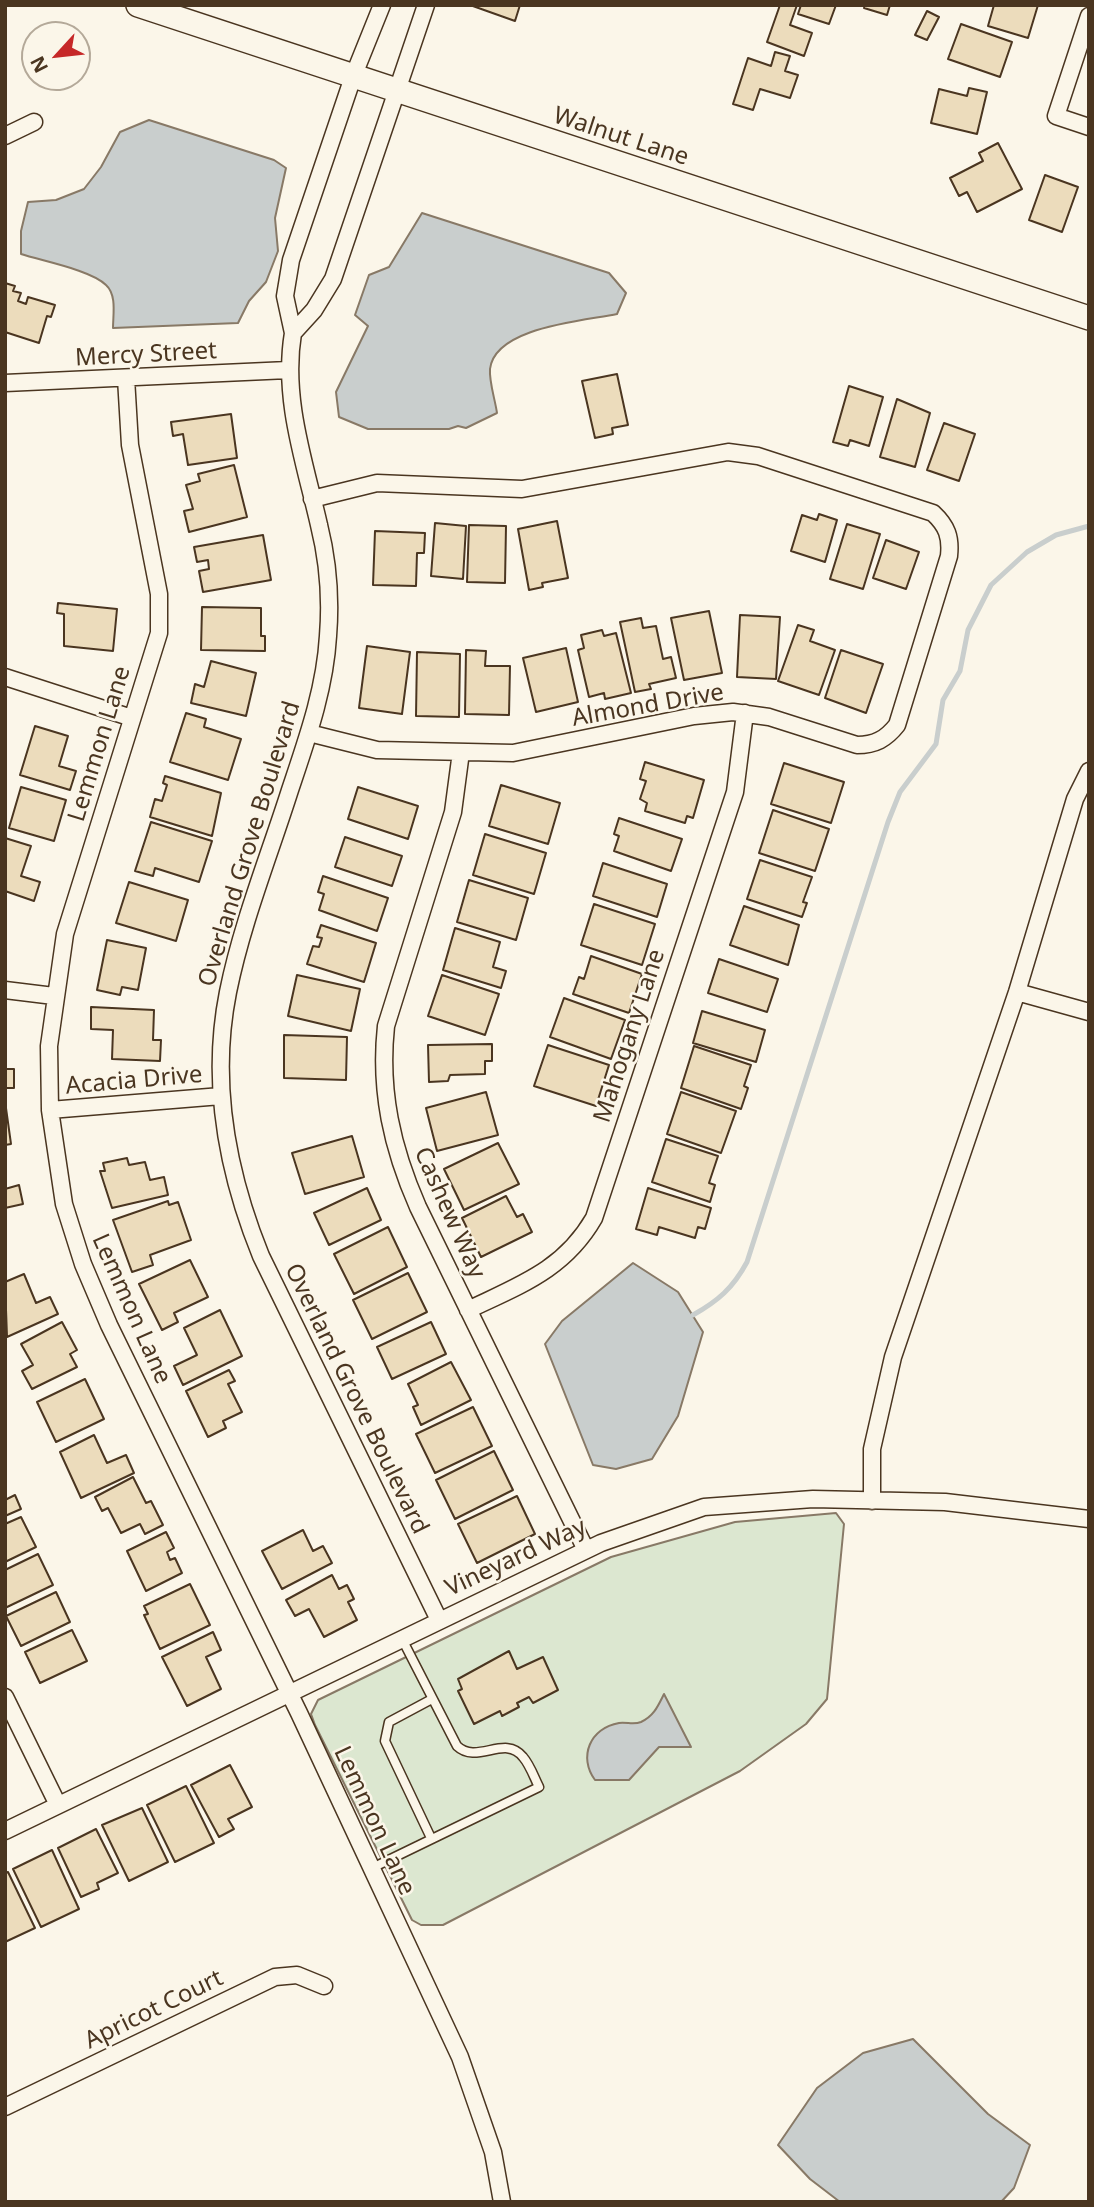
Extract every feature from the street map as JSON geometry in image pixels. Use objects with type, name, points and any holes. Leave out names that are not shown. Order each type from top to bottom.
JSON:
[{"type":"main road","name":"Walnut Lane","points":[[138,5],[1089,318]]},
{"type":"street","name":"Overland Grove Boulevard","points":[[382,5],[354,77],[291,260],[285,296],[293,333],[288,370],[301,456],[325,552],[329,621],[323,679],[309,733],[235,963],[223,1024],[221,1096],[231,1164],[253,1235],[439,1620]]},
{"type":"street","points":[[293,333],[314,310],[333,279],[426,5]]},
{"type":"street","points":[[1089,16],[1056,116],[1089,127]]},
{"type":"street","points":[[5,136],[34,122]]},
{"type":"street","name":"Mercy Street","points":[[5,383],[288,370]]},
{"type":"street","name":"Lemmon Lane","points":[[126,378],[130,445],[159,594],[159,633],[65,934],[54,996],[49,1046],[50,1110],[64,1204],[83,1264],[109,1325],[289,1693],[460,2057],[493,2152],[502,2202]]},
{"type":"street","name":"Almond Drive","points":[[309,733],[377,750],[531,751],[694,716],[745,713],[857,745],[880,741],[897,724],[949,556],[948,531],[933,513],[758,456],[714,453],[522,489],[377,483],[312,499]]},
{"type":"street","points":[[5,677],[132,718]]},
{"type":"street","name":"Mahogany Lane","points":[[468,1310],[541,1274],[564,1259],[580,1242],[594,1218],[734,792],[745,713]]},
{"type":"street","name":"Cashew Way","points":[[461,752],[453,811],[391,1000],[383,1054],[388,1118],[395,1150],[418,1208],[586,1550]]},
{"type":"street","points":[[872,1501],[872,1449],[893,1357],[1017,992],[1075,799],[1089,771]]},
{"type":"street","points":[[5,990],[54,996]]},
{"type":"street","points":[[1017,992],[1089,1012]]},
{"type":"street","name":"Acacia Drive","points":[[50,1110],[221,1096]]},
{"type":"street","name":"Vineyard Way","points":[[5,1831],[586,1550],[704,1507],[813,1499],[945,1503],[1089,1519]]},
{"type":"street","points":[[5,1697],[58,1805]]},
{"type":"street","name":"Apricot Court","points":[[5,2107],[275,1978],[298,1975],[324,1986]]},
{"type":"lane","points":[[370,1869],[539,1787],[518,1751],[508,1748],[474,1755],[464,1753],[457,1746],[402,1639]]},
{"type":"lane","points":[[431,1838],[385,1741],[389,1723],[432,1699]]},
{"type":"green space","points":[[836,1513],[844,1524],[827,1699],[806,1724],[740,1771],[443,1925],[421,1925],[412,1920],[315,1725],[311,1714],[318,1700],[611,1557],[735,1522]]},
{"type":"shaded area","points":[[149,120],[274,160],[286,168],[275,218],[278,251],[266,282],[249,301],[238,323],[113,328],[113,300],[106,285],[78,270],[21,254],[21,231],[28,202],[56,200],[84,189],[101,167],[120,132]]},
{"type":"shaded area","points":[[422,213],[609,273],[626,293],[617,314],[543,328],[507,344],[495,355],[490,369],[497,413],[466,428],[368,429],[339,417],[336,392],[368,326],[355,315],[369,275],[389,267]]},
{"type":"shaded area","points":[[633,1263],[678,1292],[703,1332],[678,1416],[652,1459],[616,1469],[593,1465],[545,1344],[562,1321]]},
{"type":"shaded area","points":[[664,1694],[691,1747],[659,1747],[629,1780],[595,1780],[590,1771],[587,1753],[594,1737],[609,1726],[645,1720],[655,1710]]},
{"type":"shaded area","points":[[913,2039],[988,2114],[1030,2145],[1014,2188],[1001,2202],[840,2202],[810,2179],[778,2145],[817,2088],[863,2053]]},
{"type":"building","points":[[470,5],[520,5],[515,21]]},
{"type":"building","points":[[780,5],[797,5],[790,25],[812,33],[804,56],[767,42]]},
{"type":"building","points":[[801,5],[836,5],[829,24],[798,14]]},
{"type":"building","points":[[865,5],[890,5],[887,15],[864,8]]},
{"type":"building","points":[[994,5],[1038,5],[1028,38],[988,26]]},
{"type":"building","points":[[927,11],[939,17],[927,40],[915,35]]},
{"type":"building","points":[[961,24],[1012,42],[1000,77],[948,59]]},
{"type":"building","points":[[775,52],[790,56],[785,71],[798,75],[790,98],[760,89],[753,110],[733,104],[748,58],[771,66]]},
{"type":"building","points":[[969,88],[987,92],[977,134],[931,123],[939,89],[967,96]]},
{"type":"building","points":[[998,143],[1022,189],[977,212],[967,192],[959,196],[950,178],[983,161],[979,153]]},
{"type":"building","points":[[1045,175],[1078,187],[1062,232],[1029,220]]},
{"type":"building","points":[[5,283],[15,286],[13,291],[21,293],[18,301],[26,304],[28,297],[55,305],[51,317],[47,316],[39,343],[5,332]]},
{"type":"building","points":[[617,374],[628,425],[612,428],[613,434],[595,438],[582,381]]},
{"type":"building","points":[[849,386],[883,397],[869,446],[850,440],[848,446],[833,442]]},
{"type":"building","points":[[897,399],[930,413],[915,467],[880,457]]},
{"type":"building","points":[[231,414],[237,458],[188,465],[183,434],[173,436],[171,422]]},
{"type":"building","points":[[944,423],[975,434],[959,481],[927,470]]},
{"type":"building","points":[[234,465],[247,517],[189,532],[184,511],[193,509],[186,485],[200,481],[198,474]]},
{"type":"building","points":[[819,514],[837,520],[825,562],[791,551],[802,515],[817,520]]},
{"type":"building","points":[[557,521],[568,578],[542,583],[543,587],[529,590],[518,529]]},
{"type":"building","points":[[435,523],[466,526],[463,579],[431,576]]},
{"type":"building","points":[[847,524],[880,534],[863,589],[830,579]]},
{"type":"building","points":[[469,525],[506,526],[505,583],[467,582]]},
{"type":"building","points":[[375,531],[425,533],[424,553],[417,553],[416,586],[373,585]]},
{"type":"building","points":[[263,535],[271,580],[203,592],[199,571],[209,569],[208,560],[197,562],[194,547]]},
{"type":"building","points":[[886,540],[919,552],[906,589],[873,578]]},
{"type":"building","points":[[58,603],[117,609],[113,651],[64,646],[64,614],[57,613]]},
{"type":"building","points":[[202,607],[261,608],[261,636],[265,636],[265,651],[201,650]]},
{"type":"building","points":[[709,611],[722,673],[684,680],[671,618]]},
{"type":"building","points":[[740,615],[780,617],[776,679],[737,677]]},
{"type":"building","points":[[641,618],[643,628],[656,626],[663,659],[671,657],[676,678],[649,684],[651,689],[635,692],[620,622]]},
{"type":"building","points":[[798,625],[814,630],[810,641],[835,650],[819,695],[778,681]]},
{"type":"building","points":[[602,630],[604,636],[616,633],[631,693],[605,699],[604,693],[589,697],[578,650],[584,648],[581,635]]},
{"type":"building","points":[[367,646],[410,652],[402,714],[359,708]]},
{"type":"building","points":[[566,648],[578,702],[536,712],[523,658]]},
{"type":"building","points":[[466,650],[486,651],[485,666],[510,666],[509,715],[465,714]]},
{"type":"building","points":[[841,650],[883,664],[866,713],[825,698]]},
{"type":"building","points":[[417,652],[460,654],[459,717],[416,716]]},
{"type":"building","points":[[211,661],[256,673],[246,716],[191,703],[195,684],[204,687]]},
{"type":"building","points":[[186,713],[206,719],[204,727],[241,739],[228,780],[170,762]]},
{"type":"building","points":[[35,726],[68,736],[59,766],[76,771],[70,790],[20,775]]},
{"type":"building","points":[[645,762],[704,780],[693,818],[687,816],[685,823],[645,811],[647,803],[640,799],[646,781],[640,779]]},
{"type":"building","points":[[784,763],[844,782],[831,823],[771,804]]},
{"type":"building","points":[[165,776],[221,793],[212,836],[150,817],[155,799],[162,801],[167,785],[163,783]]},
{"type":"building","points":[[501,785],[560,803],[548,844],[489,826]]},
{"type":"building","points":[[21,787],[66,800],[54,841],[9,828]]},
{"type":"building","points":[[358,787],[418,806],[408,839],[348,819]]},
{"type":"building","points":[[773,810],[829,829],[815,871],[759,853]]},
{"type":"building","points":[[619,818],[682,839],[671,871],[614,851],[619,836],[614,834]]},
{"type":"building","points":[[151,822],[212,841],[199,882],[155,868],[153,876],[135,871]]},
{"type":"building","points":[[485,834],[546,853],[534,894],[473,875]]},
{"type":"building","points":[[345,837],[402,856],[392,886],[335,867]]},
{"type":"building","points":[[5,838],[31,846],[21,876],[40,882],[34,901],[5,891]]},
{"type":"building","points":[[760,860],[812,877],[803,902],[807,903],[802,917],[747,899]]},
{"type":"building","points":[[603,863],[667,884],[657,917],[593,896]]},
{"type":"building","points":[[323,876],[388,898],[377,931],[319,910],[324,894],[318,892]]},
{"type":"building","points":[[469,880],[528,898],[516,940],[457,922]]},
{"type":"building","points":[[129,882],[188,900],[176,941],[116,923]]},
{"type":"building","points":[[594,904],[655,924],[642,965],[581,945]]},
{"type":"building","points":[[744,906],[799,925],[788,965],[730,945]]},
{"type":"building","points":[[321,925],[376,943],[364,982],[307,964],[313,946],[319,947],[322,938],[317,937]]},
{"type":"building","points":[[455,928],[500,942],[493,967],[506,971],[501,988],[443,970]]},
{"type":"building","points":[[107,940],[146,948],[138,990],[122,987],[120,995],[97,990]]},
{"type":"building","points":[[591,956],[642,974],[629,1013],[573,994],[579,977],[584,979]]},
{"type":"building","points":[[719,959],[778,979],[767,1012],[708,993]]},
{"type":"building","points":[[297,975],[360,989],[351,1031],[288,1016]]},
{"type":"building","points":[[442,975],[499,994],[485,1035],[428,1016]]},
{"type":"building","points":[[564,998],[625,1020],[611,1059],[550,1037]]},
{"type":"building","points":[[91,1007],[154,1010],[153,1040],[161,1040],[160,1061],[112,1059],[113,1030],[91,1029]]},
{"type":"building","points":[[702,1011],[765,1030],[756,1062],[693,1043]]},
{"type":"building","points":[[284,1035],[347,1037],[346,1080],[284,1078]]},
{"type":"building","points":[[492,1044],[492,1061],[485,1061],[485,1074],[450,1075],[448,1081],[429,1082],[428,1045]]},
{"type":"building","points":[[548,1045],[609,1065],[596,1106],[534,1086]]},
{"type":"building","points":[[694,1046],[751,1065],[744,1086],[748,1088],[741,1109],[681,1088]]},
{"type":"building","points":[[5,1069],[14,1069],[14,1088],[5,1088]]},
{"type":"building","points":[[486,1092],[498,1135],[437,1151],[426,1108]]},
{"type":"building","points":[[681,1092],[736,1111],[721,1153],[667,1134]]},
{"type":"building","points":[[5,1101],[11,1144],[5,1145]]},
{"type":"building","points":[[352,1136],[364,1177],[305,1194],[292,1153]]},
{"type":"building","points":[[666,1139],[718,1156],[709,1183],[715,1185],[710,1202],[652,1182]]},
{"type":"building","points":[[498,1143],[519,1184],[464,1210],[444,1169]]},
{"type":"building","points":[[127,1158],[129,1165],[145,1162],[150,1180],[164,1177],[168,1195],[112,1208],[100,1171],[105,1171],[103,1163]]},
{"type":"building","points":[[19,1185],[23,1204],[5,1208],[5,1189]]},
{"type":"building","points":[[367,1188],[381,1220],[329,1245],[314,1213]]},
{"type":"building","points":[[648,1188],[711,1208],[705,1229],[698,1227],[695,1238],[659,1227],[657,1235],[636,1229]]},
{"type":"building","points":[[506,1196],[517,1217],[523,1214],[532,1232],[481,1257],[462,1218]]},
{"type":"building","points":[[168,1201],[169,1205],[178,1202],[191,1240],[150,1255],[153,1265],[132,1272],[113,1220]]},
{"type":"building","points":[[388,1227],[407,1267],[354,1294],[334,1254]]},
{"type":"building","points":[[190,1260],[208,1297],[174,1313],[178,1322],[162,1330],[139,1284]]},
{"type":"building","points":[[408,1273],[427,1312],[372,1339],[353,1300]]},
{"type":"building","points":[[24,1274],[36,1303],[50,1297],[58,1314],[7,1337],[5,1282]]},
{"type":"building","points":[[220,1310],[242,1356],[183,1385],[174,1366],[197,1355],[184,1328]]},
{"type":"building","points":[[62,1322],[77,1350],[70,1354],[77,1367],[32,1389],[22,1371],[33,1365],[21,1344]]},
{"type":"building","points":[[431,1322],[446,1354],[392,1379],[377,1347]]},
{"type":"building","points":[[451,1362],[471,1400],[421,1425],[413,1407],[418,1405],[408,1384]]},
{"type":"building","points":[[229,1370],[235,1381],[228,1384],[242,1412],[223,1421],[226,1428],[208,1437],[186,1391]]},
{"type":"building","points":[[85,1379],[104,1419],[56,1442],[37,1402]]},
{"type":"building","points":[[473,1407],[492,1446],[435,1473],[416,1434]]},
{"type":"building","points":[[94,1435],[107,1463],[126,1455],[134,1473],[81,1498],[60,1452]]},
{"type":"building","points":[[494,1451],[513,1490],[455,1519],[436,1480]]},
{"type":"building","points":[[133,1477],[146,1503],[151,1501],[163,1525],[145,1534],[140,1524],[121,1533],[108,1508],[102,1511],[95,1497]]},
{"type":"building","points":[[15,1495],[21,1509],[5,1516],[5,1500]]},
{"type":"building","points":[[517,1496],[535,1534],[477,1563],[458,1524]]},
{"type":"building","points":[[21,1517],[36,1547],[5,1562],[5,1524]]},
{"type":"building","points":[[303,1530],[313,1551],[323,1546],[332,1563],[282,1589],[262,1551]]},
{"type":"building","points":[[166,1532],[174,1548],[167,1552],[170,1560],[175,1558],[182,1573],[146,1591],[127,1551]]},
{"type":"building","points":[[38,1554],[53,1585],[5,1608],[5,1570]]},
{"type":"building","points":[[332,1575],[339,1589],[347,1585],[354,1599],[348,1602],[357,1620],[324,1637],[309,1609],[295,1616],[286,1600]]},
{"type":"building","points":[[190,1584],[210,1625],[160,1649],[144,1615],[148,1614],[144,1606]]},
{"type":"building","points":[[56,1592],[70,1622],[21,1646],[6,1616]]},
{"type":"building","points":[[72,1630],[87,1661],[40,1683],[25,1652]]},
{"type":"building","points":[[213,1632],[221,1650],[206,1657],[221,1689],[187,1706],[162,1657]]},
{"type":"building","points":[[509,1651],[517,1669],[543,1657],[558,1690],[533,1703],[529,1697],[517,1703],[519,1707],[502,1716],[500,1711],[474,1724],[458,1691],[462,1689],[458,1679]]},
{"type":"building","points":[[230,1765],[252,1807],[228,1819],[234,1829],[219,1837],[191,1785]]},
{"type":"building","points":[[186,1786],[214,1843],[175,1862],[147,1805]]},
{"type":"building","points":[[142,1808],[168,1862],[129,1881],[102,1825]]},
{"type":"building","points":[[96,1829],[118,1873],[97,1883],[99,1889],[81,1897],[58,1848]]},
{"type":"building","points":[[52,1850],[79,1909],[41,1927],[13,1869]]},
{"type":"building","points":[[8,1872],[35,1928],[5,1942],[5,1873]]},
{"type":"waterway","points":[[693,1315],[724,1293],[747,1262],[888,822],[900,792],[936,744],[943,700],[960,671],[968,630],[991,585],[1027,552],[1056,535],[1089,526]]}]
